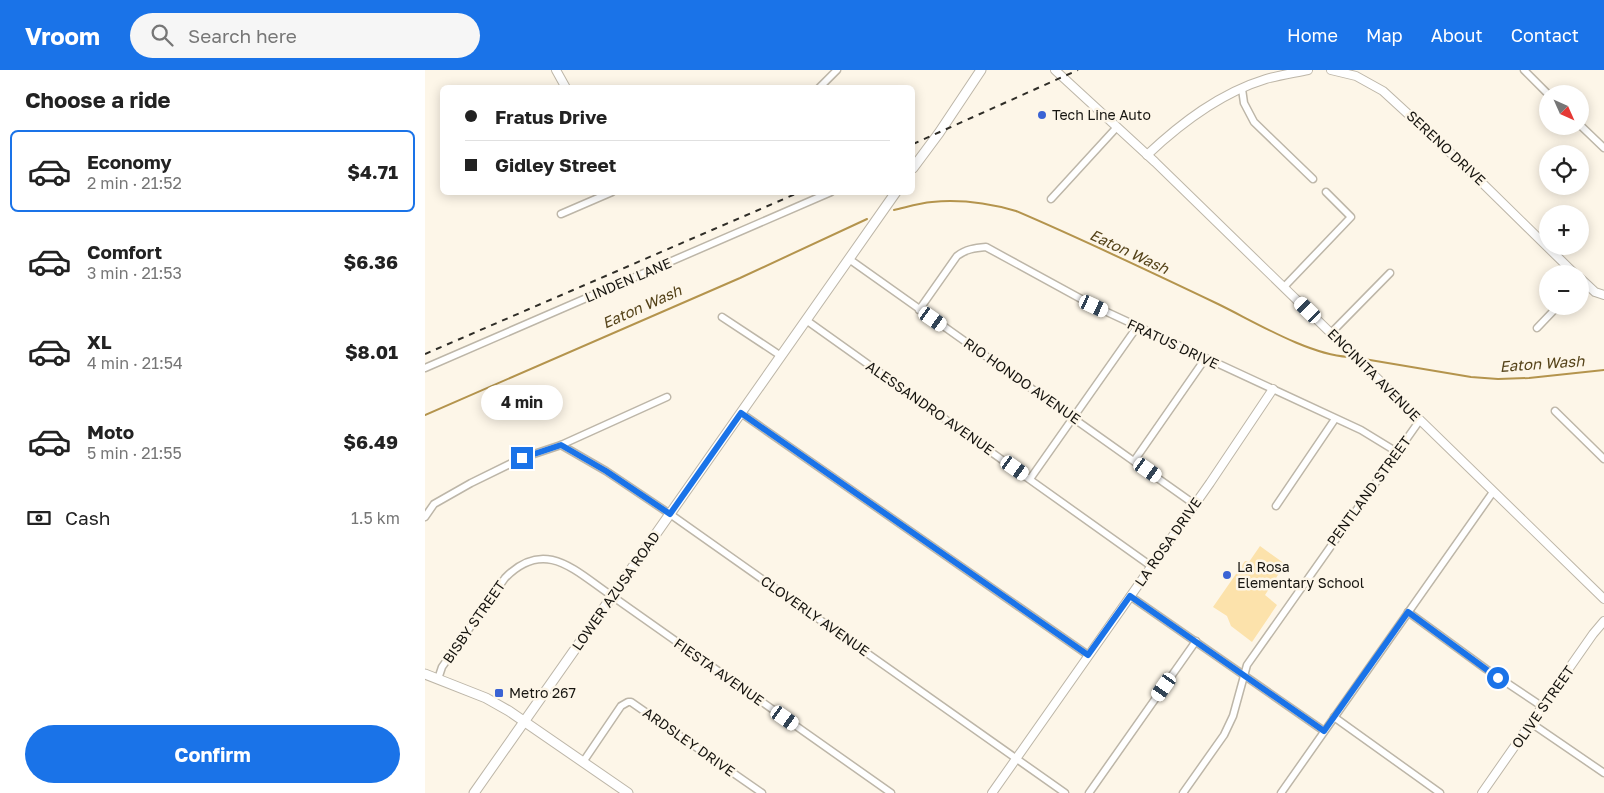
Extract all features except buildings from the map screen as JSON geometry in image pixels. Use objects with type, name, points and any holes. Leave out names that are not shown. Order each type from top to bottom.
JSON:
[{"type":"main road","points":[[915,165],[981,70]]},
{"type":"main road","name":"LOWER AZUSA ROAD","points":[[474,793],[893,195]]},
{"type":"main road","points":[[425,674],[486,698],[509,711],[627,793]]},
{"type":"street","points":[[556,70],[564,85]]},
{"type":"street","points":[[822,85],[837,70]]},
{"type":"street","name":"ENCINITA AVENUE","points":[[1055,70],[1147,155],[1284,287],[1604,599]]},
{"type":"street","points":[[1147,155],[1169,134],[1223,97],[1265,79],[1308,70]]},
{"type":"street","name":"SERENO DRIVE","points":[[1331,70],[1356,76],[1383,91],[1468,168],[1566,265]]},
{"type":"street","points":[[1524,70],[1539,85]]},
{"type":"street","points":[[1242,89],[1244,103],[1254,122],[1313,179]]},
{"type":"street","points":[[1051,199],[1117,127]]},
{"type":"street","points":[[1589,134],[1604,148]]},
{"type":"street","points":[[1284,287],[1351,217],[1326,192]]},
{"type":"street","points":[[561,214],[605,195]]},
{"type":"street","name":"LINDEN LANE","points":[[425,368],[824,195]]},
{"type":"street","name":"FRATUS DRIVE","points":[[919,310],[957,256],[971,248],[986,247],[1073,296],[1377,439],[1397,452]]},
{"type":"street","name":"RIO HONDO AVENUE","points":[[849,259],[1194,504]]},
{"type":"street","points":[[1331,333],[1389,273]]},
{"type":"street","points":[[1589,287],[1604,295]]},
{"type":"street","points":[[1537,328],[1549,315]]},
{"type":"street","points":[[722,316],[781,356]]},
{"type":"street","name":"ALESSANDRO AVENUE","points":[[806,320],[1151,566]]},
{"type":"street","points":[[1030,479],[1137,327]]},
{"type":"street","points":[[1134,461],[1205,359]]},
{"type":"street","name":"LA ROSA DRIVE","points":[[992,793],[1273,390]]},
{"type":"street","points":[[425,518],[434,504],[471,483],[522,458],[561,445],[667,397]]},
{"type":"street","points":[[1555,411],[1604,459]]},
{"type":"street","points":[[741,413],[1088,655]]},
{"type":"street","points":[[1276,506],[1335,419]]},
{"type":"street","name":"PENTLAND STREET","points":[[1183,793],[1224,735],[1233,716],[1247,665],[1420,420]]},
{"type":"street","name":"CLOVERLY AVENUE","points":[[561,445],[606,471],[670,514],[1065,793]]},
{"type":"street","points":[[1281,793],[1493,492]]},
{"type":"street","name":"FIESTA AVENUE","points":[[544,558],[552,559],[565,565],[612,596],[891,793]]},
{"type":"street","name":"BISBY STREET","points":[[438,679],[443,668],[505,578],[512,571],[527,562],[544,558]]},
{"type":"street","points":[[1130,596],[1324,731]]},
{"type":"street","points":[[1408,612],[1486,669],[1543,707]]},
{"type":"street","name":"OLIVE STREET","points":[[1482,793],[1604,621]]},
{"type":"street","points":[[1089,793],[1196,641]]},
{"type":"street","name":"ARDSLEY DRIVE","points":[[583,762],[624,703],[631,702],[763,793]]},
{"type":"street","points":[[1334,717],[1440,793]]},
{"type":"street","points":[[1531,723],[1603,770]]},
{"type":"shaded area","points":[[1260,546],[1285,564],[1265,595],[1277,605],[1252,642],[1231,626],[1227,616],[1213,607],[1245,561],[1249,562]]},
{"type":"waterway","name":"Eaton Wash","points":[[894,210],[918,204],[964,201],[1016,211],[1143,268],[1299,344],[1332,355],[1348,357]]},
{"type":"waterway","name":"Eaton Wash","points":[[425,415],[740,278],[867,219]]},
{"type":"waterway","name":"Eaton Wash","points":[[1364,359],[1471,377],[1498,379],[1529,378],[1604,370]]},
{"type":"railway","points":[[915,143],[1078,70]]},
{"type":"railway","points":[[425,354],[793,195]]},
{"type":"place","name":"Tech Line Auto","points":[[1042,115]]},
{"type":"place","name":"La Rosa Elementary School","points":[[1227,575]]},
{"type":"place","name":"Metro 267","points":[[499,693]]},
{"type":"route","points":[[522,458],[561,445],[606,471],[670,514],[741,413],[1088,655],[1130,596],[1324,731],[1408,612],[1498,678]]}]
